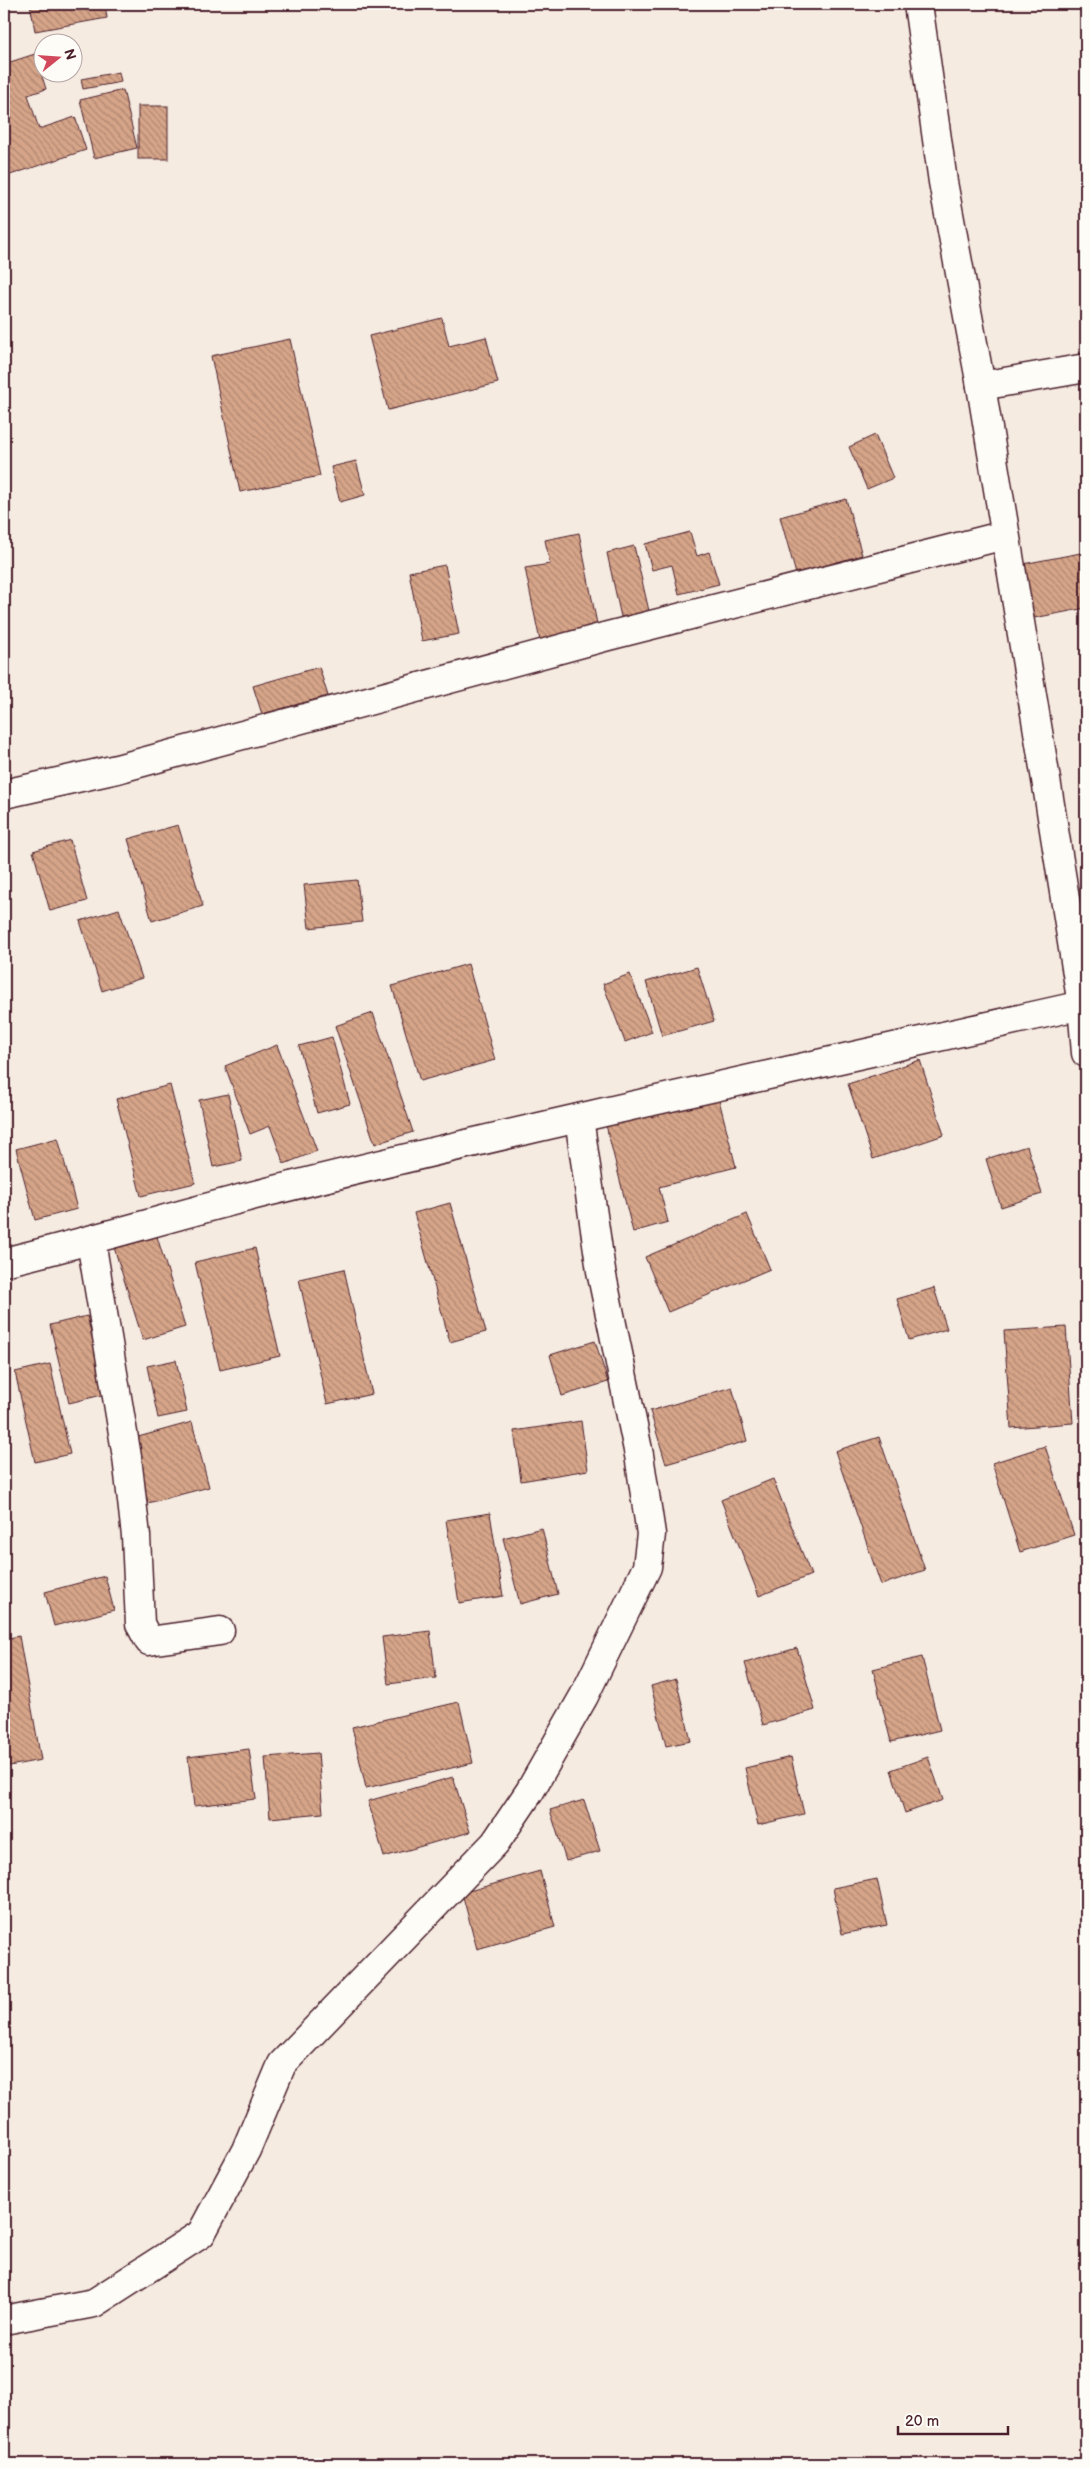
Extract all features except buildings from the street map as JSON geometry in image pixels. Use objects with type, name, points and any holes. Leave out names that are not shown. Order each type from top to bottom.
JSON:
[{"type":"street","points":[[918,4],[943,182],[981,386],[1082,1005],[1086,1053]]},
{"type":"street","points":[[981,386],[1086,368]]},
{"type":"street","points":[[4,794],[117,769],[608,636],[1004,535]]},
{"type":"street","points":[[4,1262],[91,1241],[170,1217],[266,1192],[579,1118],[1082,1005]]},
{"type":"street","points":[[4,2320],[94,2303],[201,2234],[246,2150],[282,2064],[495,1843],[530,1791],[584,1696],[647,1567],[651,1534],[638,1455],[601,1272],[579,1118]]},
{"type":"street","points":[[91,1241],[127,1456],[136,1536],[140,1624],[149,1641],[220,1631]]}]
